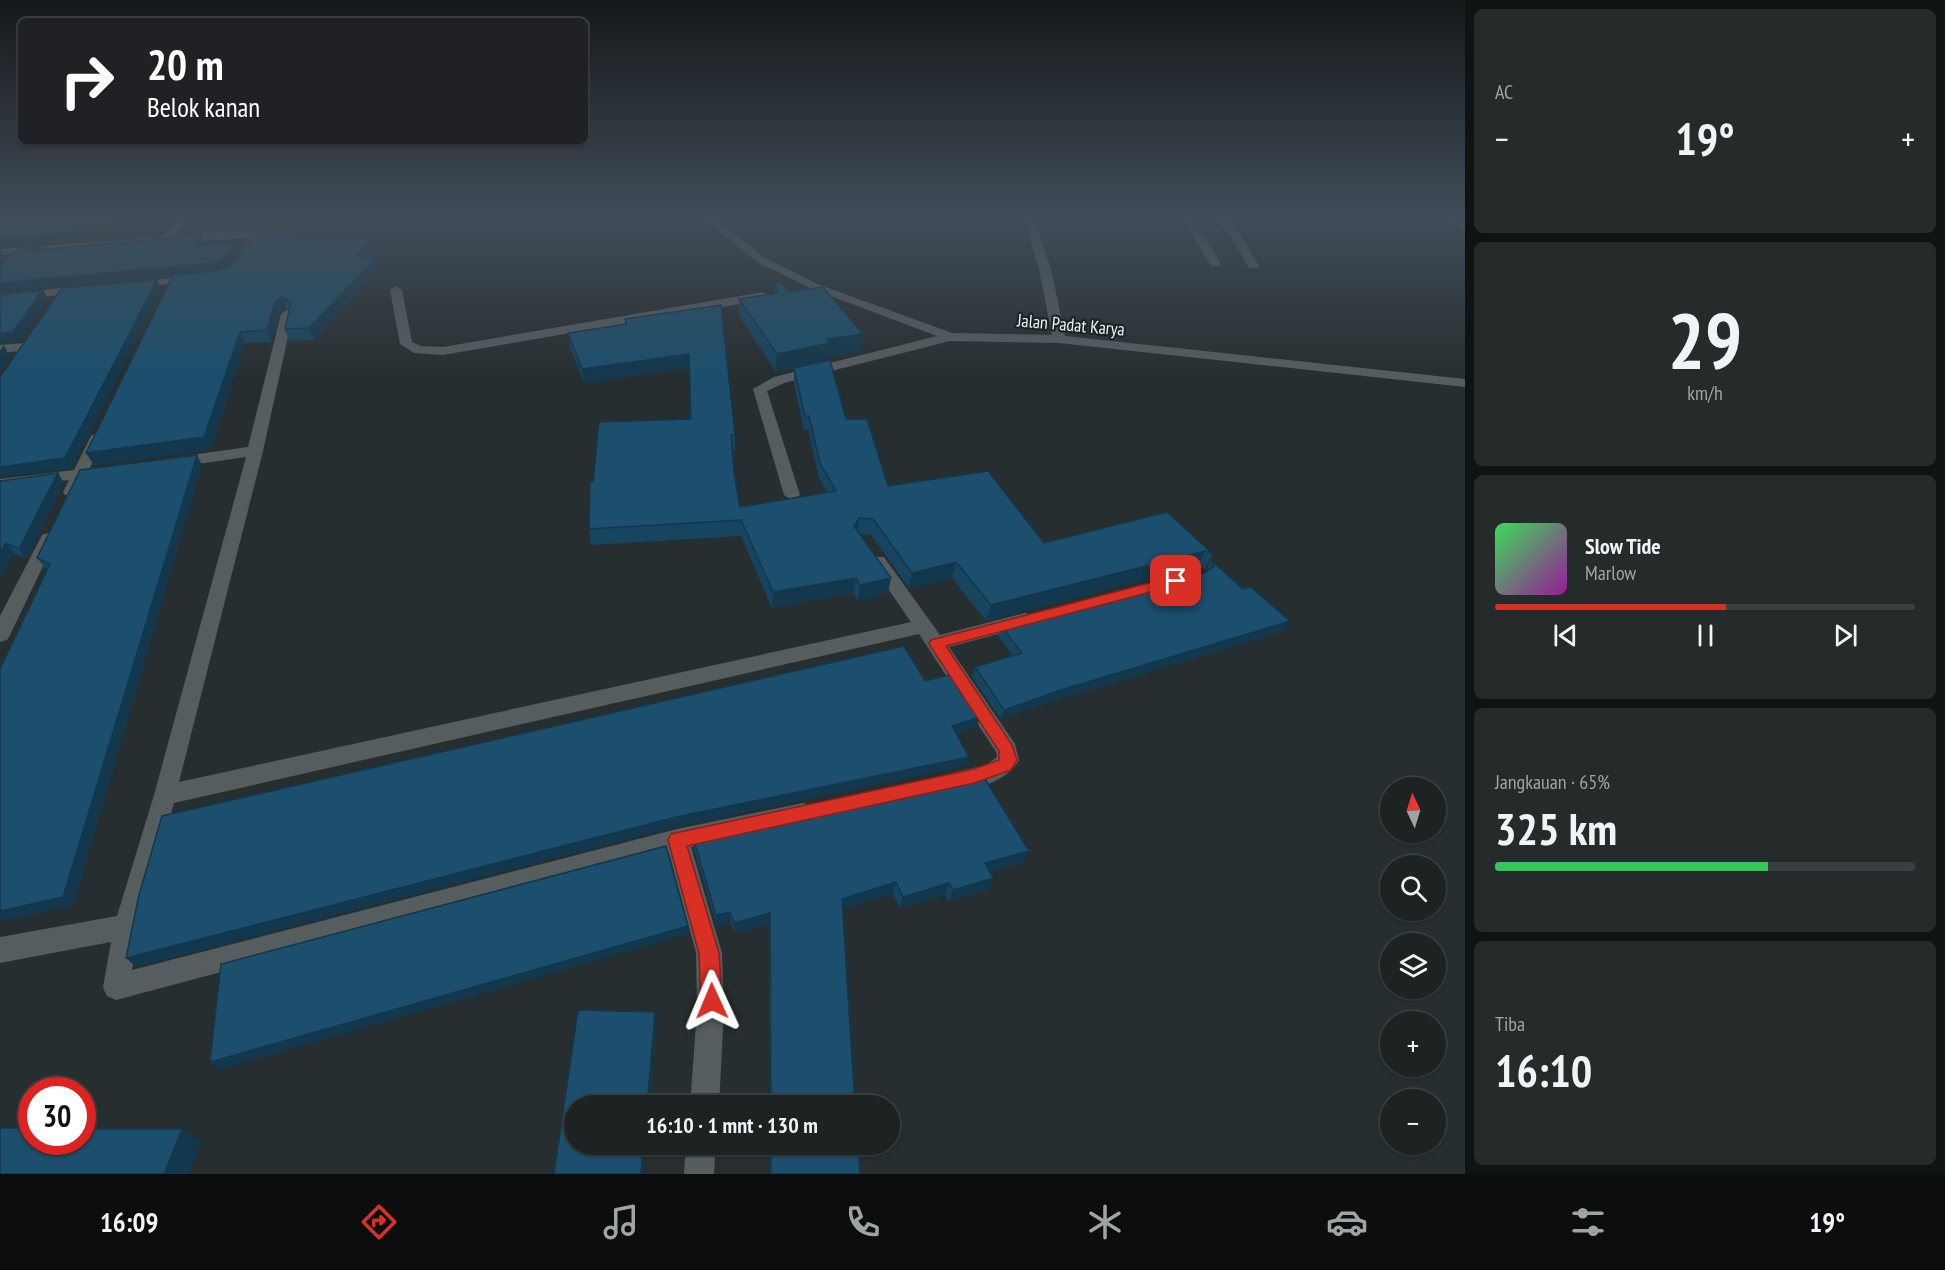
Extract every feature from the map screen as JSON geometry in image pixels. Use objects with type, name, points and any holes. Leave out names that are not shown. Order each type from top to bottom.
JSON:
[{"type":"street","name":"Jalan Padat Karya","points":[[781,270],[816,287],[950,337],[1059,339],[1465,383]]},
{"type":"street","points":[[1045,270],[1059,339]]},
{"type":"street","points":[[118,286],[203,279]]},
{"type":"street","points":[[163,302],[173,281]]},
{"type":"street","points":[[396,290],[406,344],[419,350],[443,351],[816,287]]},
{"type":"street","points":[[0,298],[96,288]]},
{"type":"street","points":[[49,310],[62,292]]},
{"type":"street","points":[[287,314],[255,451],[165,795],[126,927],[116,987],[677,840],[826,808]]},
{"type":"street","points":[[792,495],[760,389],[779,380],[950,337]]},
{"type":"street","points":[[0,349],[27,342],[12,364]]},
{"type":"street","points":[[64,507],[106,421]]},
{"type":"street","points":[[162,464],[255,451]]},
{"type":"street","points":[[0,484],[103,471]]},
{"type":"street","points":[[0,635],[53,528]]},
{"type":"street","points":[[870,550],[1007,750],[1008,760],[1005,765],[990,773],[940,784]]},
{"type":"street","points":[[165,795],[930,635],[1039,617]]},
{"type":"street","points":[[677,840],[709,953],[712,1001],[705,1095]]},
{"type":"street","points":[[0,950],[126,927]]},
{"type":"street","points":[[699,1174],[700,1155]]},
{"type":"building","points":[[0,270],[141,270],[0,283]]},
{"type":"building","points":[[365,270],[309,328],[285,329],[291,302],[282,297],[275,302],[267,330],[240,332],[204,437],[86,453],[173,275],[215,271]]},
{"type":"building","points":[[157,280],[65,458],[0,467],[0,377],[62,288]]},
{"type":"building","points":[[782,282],[789,292],[823,287],[863,334],[827,339],[830,343],[777,354],[739,299],[778,293],[775,283]]},
{"type":"building","points":[[43,290],[13,332],[0,334],[0,295]]},
{"type":"building","points":[[721,305],[735,435],[731,435],[734,473],[740,507],[836,491],[820,463],[809,416],[805,416],[794,368],[830,360],[846,419],[867,419],[888,486],[988,471],[1044,543],[1167,512],[1213,554],[1205,551],[991,605],[956,562],[912,573],[873,519],[859,518],[854,526],[891,578],[860,585],[856,578],[773,592],[741,520],[589,529],[590,482],[593,482],[599,422],[691,419],[689,354],[582,369],[568,333],[627,324],[625,319]]},
{"type":"building","points":[[197,455],[63,897],[0,911],[0,669],[50,564],[37,558],[80,470]]},
{"type":"building","points":[[58,473],[19,549],[6,543],[0,553],[0,481]]},
{"type":"building","points":[[1211,560],[1243,589],[1251,587],[1290,621],[1061,690],[1004,710],[975,667],[1022,653],[1001,626],[1204,573],[1214,566]]},
{"type":"building","points":[[904,646],[925,681],[952,674],[980,717],[952,726],[969,757],[676,817],[126,958],[139,895],[162,816]]},
{"type":"building","points":[[982,774],[1029,851],[985,863],[993,878],[953,890],[949,883],[903,897],[896,882],[842,899],[854,1095],[771,1095],[770,913],[734,923],[730,912],[716,915],[693,837]]},
{"type":"building","points":[[666,846],[688,926],[210,1062],[221,964]]},
{"type":"building","points":[[578,1010],[655,1012],[648,1095],[566,1095]]},
{"type":"building","points":[[564,1106],[564,1155],[642,1155],[641,1174],[554,1174]]},
{"type":"building","points":[[0,1128],[18,1128],[18,1155],[96,1155],[96,1129],[182,1129],[164,1174],[0,1174]]},
{"type":"building","points":[[771,1155],[859,1155],[860,1174],[771,1174]]},
{"type":"route","points":[[712,1001],[709,953],[677,840],[990,773],[1005,765],[1008,760],[1007,750],[936,643],[1176,581]]}]
